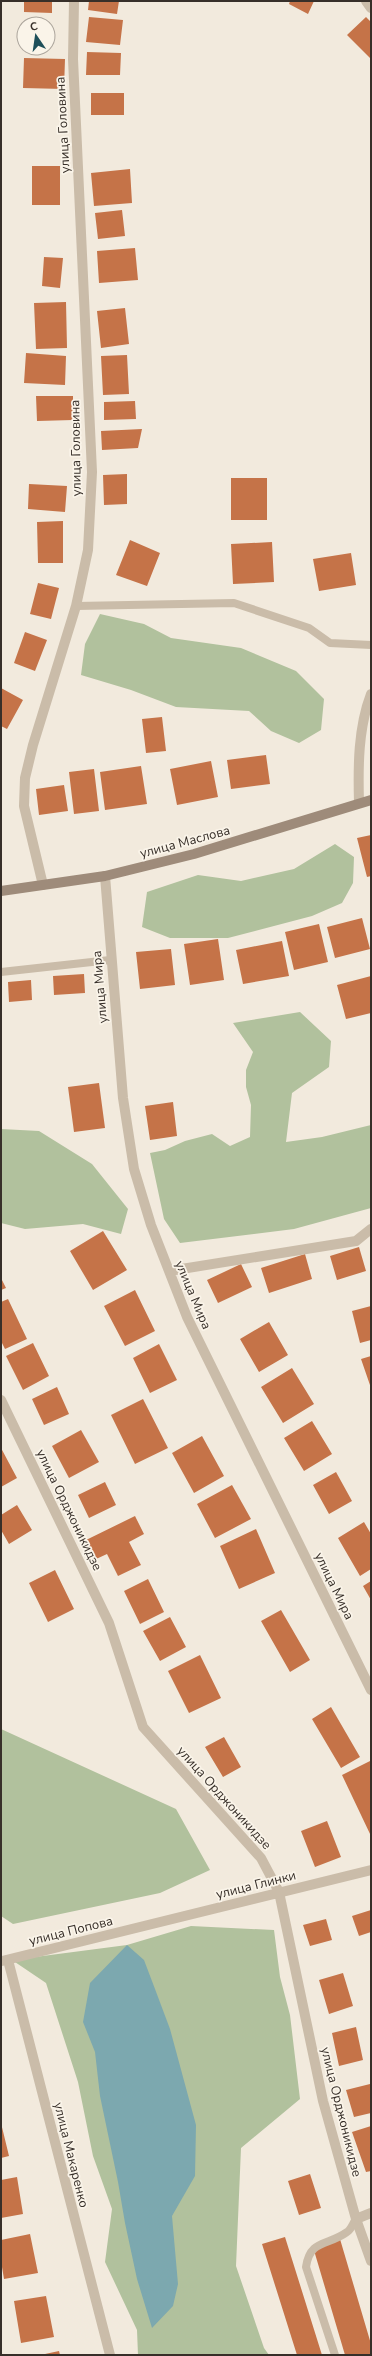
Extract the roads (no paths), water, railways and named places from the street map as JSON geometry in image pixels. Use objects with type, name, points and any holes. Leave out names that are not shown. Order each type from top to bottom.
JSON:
[{"type":"main road","name":"улица Маслова","points":[[1,892],[105,876],[194,854],[371,800]]},
{"type":"street","name":"улица Головина","points":[[43,885],[24,806],[25,778],[76,606],[88,550],[92,472],[73,59],[74,1]]},
{"type":"street","points":[[366,1],[371,8]]},
{"type":"street","points":[[360,803],[358,761],[367,705],[371,694]]},
{"type":"street","name":"улица Мира","points":[[105,876],[110,960],[123,1098],[134,1169],[151,1225],[187,1317],[371,1690]]},
{"type":"street","points":[[169,1271],[356,1241],[371,1229]]},
{"type":"street","name":"улица Орджоникидзе","points":[[1,1400],[109,1623],[144,1727],[261,1858],[279,1892],[323,2100],[356,2219],[371,2261]]},
{"type":"street","name":"улица Глинки","points":[[147,1925],[371,1870]]},
{"type":"street","name":"улица Попова","points":[[4,1961],[147,1925]]},
{"type":"street","name":"улица Макаренко","points":[[4,1961],[110,2355]]},
{"type":"street","points":[[356,2219],[371,2213]]},
{"type":"lane","points":[[76,606],[234,603],[309,628],[330,643],[371,645]]},
{"type":"lane","points":[[1,972],[110,960]]},
{"type":"lane","points":[[335,2355],[306,2267],[307,2256],[317,2245],[348,2232],[356,2219]]},
{"type":"water","points":[[127,1945],[144,1960],[170,2029],[196,2125],[195,2176],[172,2216],[178,2284],[173,2306],[152,2328],[137,2279],[125,2223],[100,2096],[95,2052],[83,2022],[90,1983]]}]
